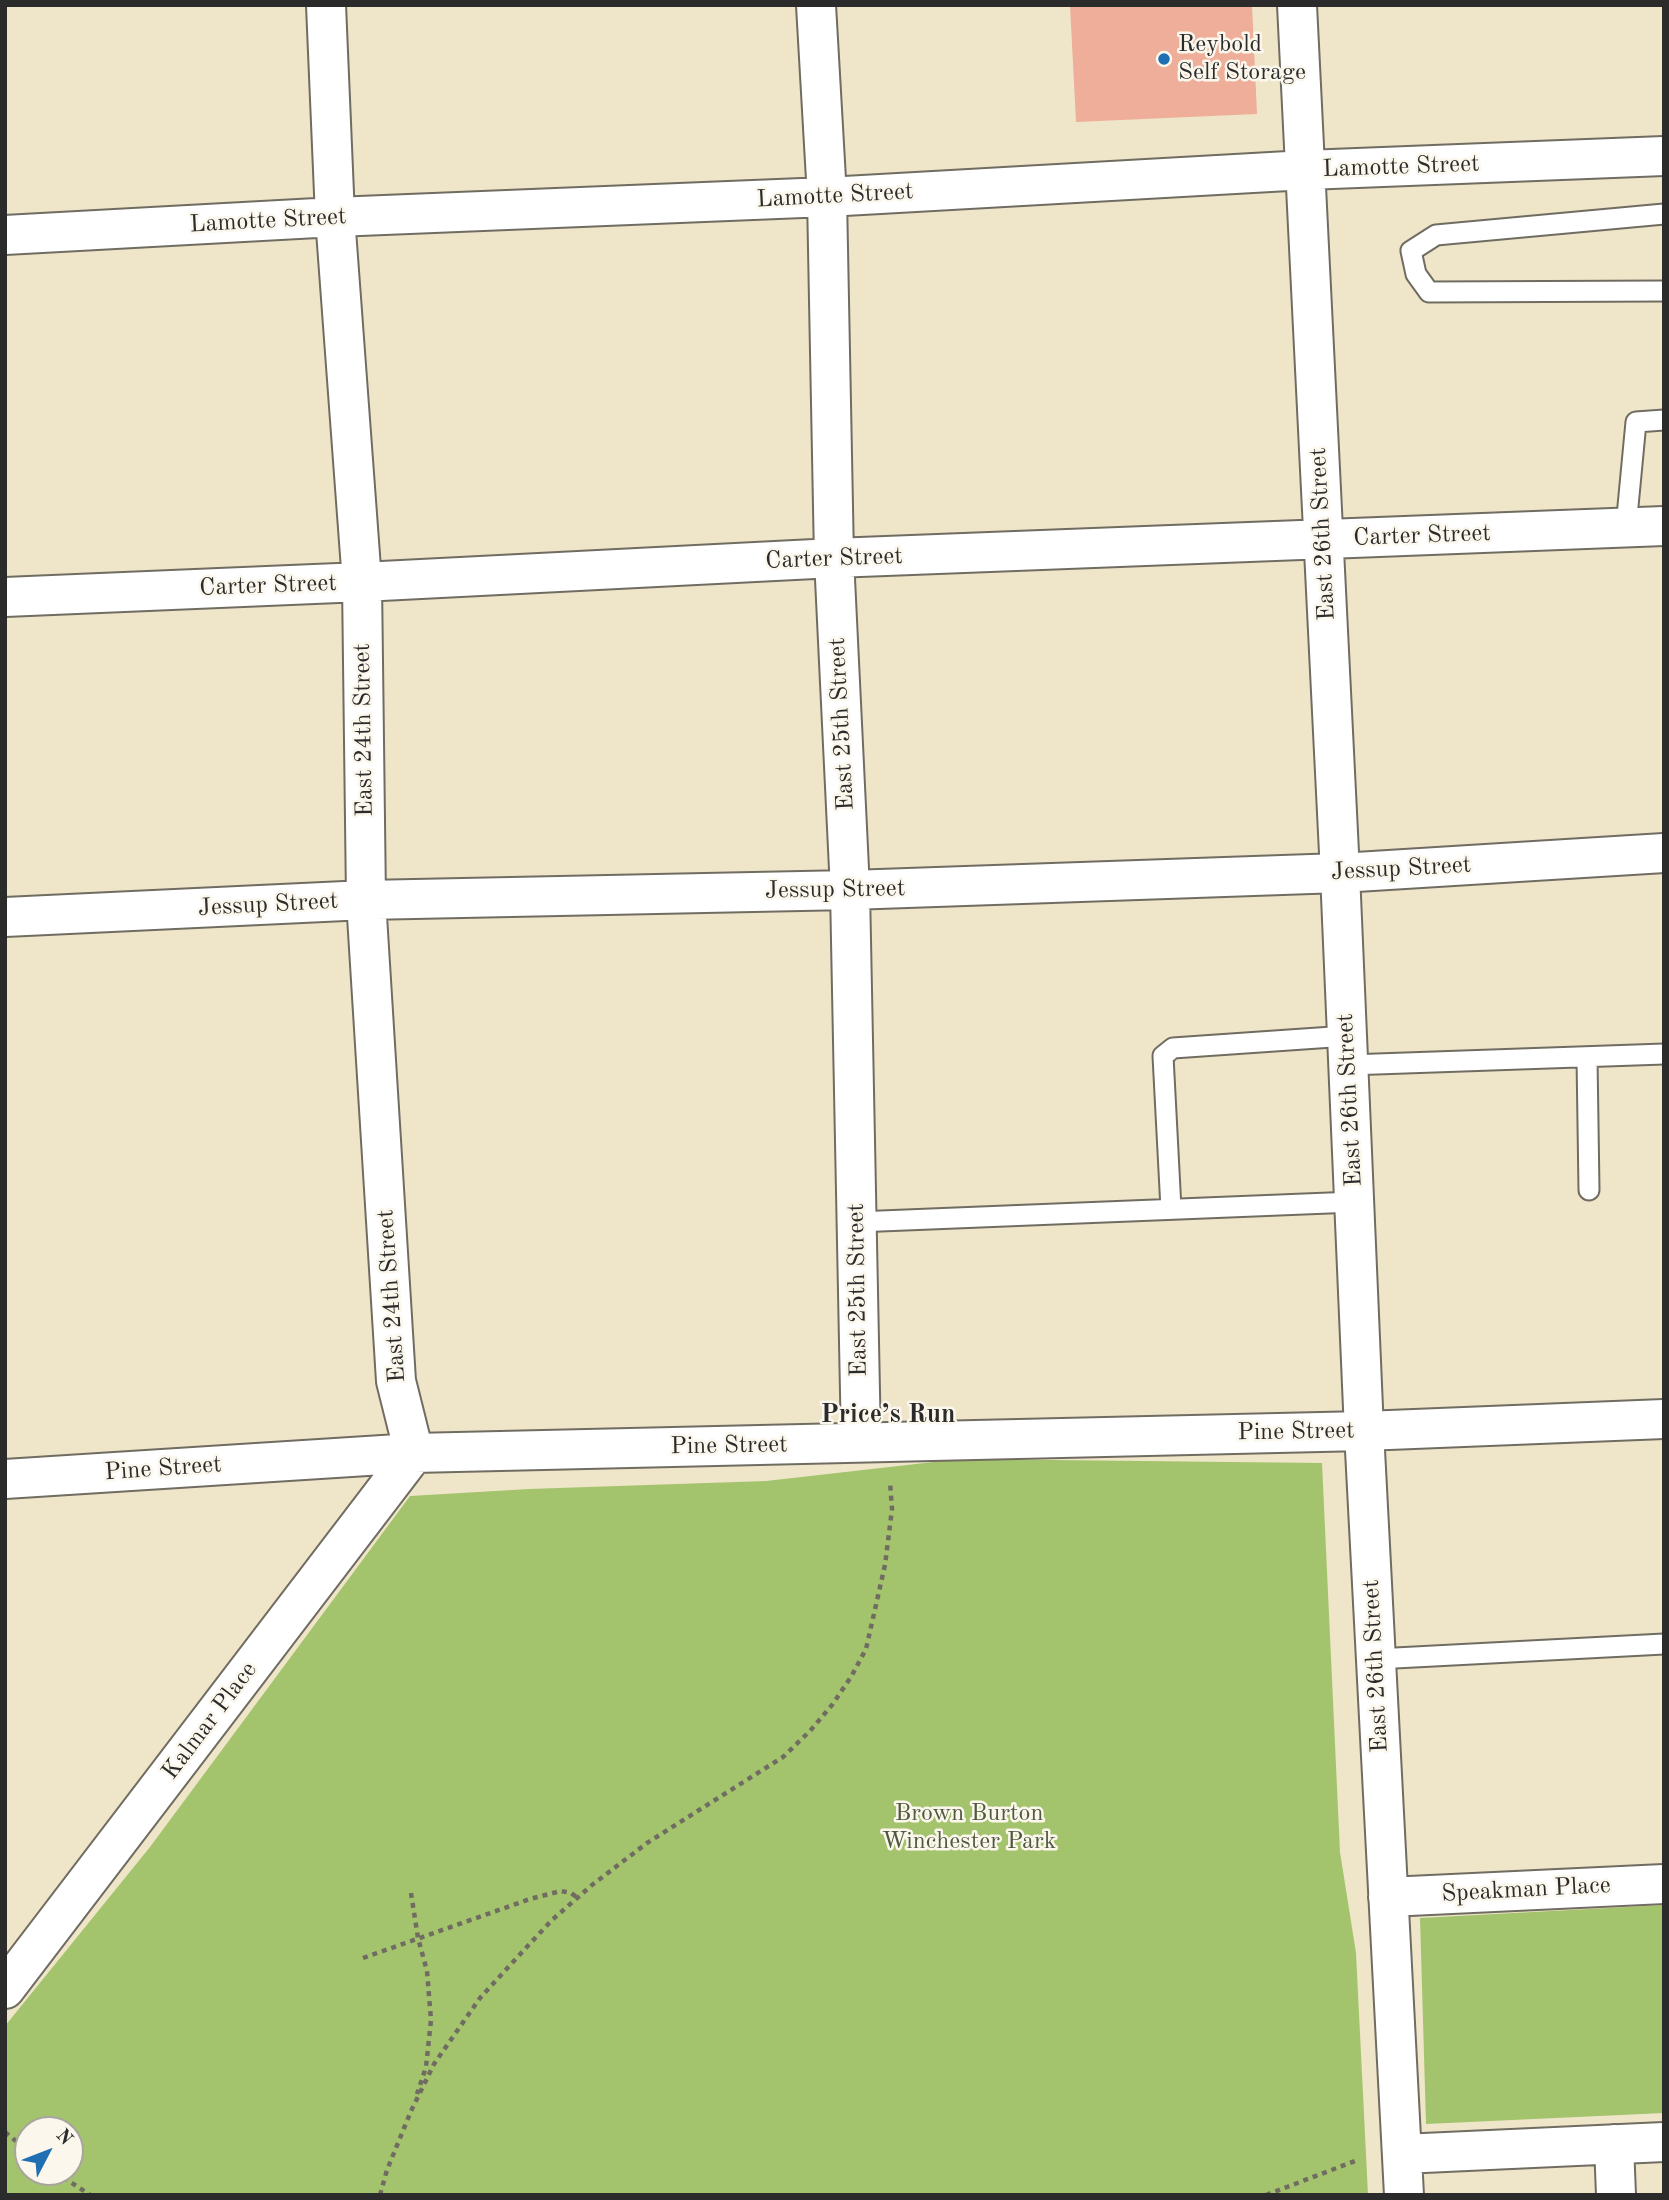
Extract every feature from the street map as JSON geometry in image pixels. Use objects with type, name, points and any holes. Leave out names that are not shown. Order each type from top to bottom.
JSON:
[{"type":"street","name":"East 24th Street","points":[[326,5],[335,217],[362,582],[366,900],[396,1381],[414,1453]]},
{"type":"street","name":"East 25th Street","points":[[816,5],[827,197],[834,558],[850,890],[860,1442]]},
{"type":"street","name":"East 26th Street","points":[[1297,5],[1340,873],[1364,1431],[1404,2195]]},
{"type":"street","name":"Lamotte Street","points":[[5,235],[335,217],[827,197],[1306,170],[1664,156]]},
{"type":"street","name":"Carter Street","points":[[5,597],[834,558],[1664,526]]},
{"type":"street","name":"Jessup Street","points":[[5,917],[366,900],[850,890],[1340,873],[1664,853]]},
{"type":"street","name":"Pine Street","points":[[5,1479],[414,1453],[1364,1431],[1664,1419]]},
{"type":"street","name":"Kalmar Place","points":[[5,1989],[414,1453]]},
{"type":"street","name":"Speakman Place","points":[[1388,1897],[1664,1884]]},
{"type":"street","points":[[1402,2154],[1664,2142]]},
{"type":"street","points":[[1614,2144],[1616,2195]]},
{"type":"lane","points":[[1664,214],[1436,235],[1411,251],[1416,274],[1429,292],[1664,291]]},
{"type":"lane","points":[[1626,527],[1636,422],[1664,419]]},
{"type":"lane","points":[[1171,1209],[1163,1056],[1174,1048],[1347,1050],[1587,1058],[1664,1054]]},
{"type":"lane","points":[[1587,1058],[1589,1191]]},
{"type":"lane","points":[[856,1222],[1354,1202]]},
{"type":"lane","points":[[1376,1659],[1664,1644]]},
{"type":"path","points":[[411,2111],[434,2064],[480,1998],[552,1920],[647,1843],[783,1757],[810,1731],[832,1704],[866,1649],[885,1565],[892,1509],[890,1482]]},
{"type":"path","points":[[363,1958],[530,1899],[561,1891],[578,1898]]},
{"type":"path","points":[[380,2195],[426,2067],[432,2020],[427,1971],[418,1938],[411,1893]]},
{"type":"path","points":[[1266,2195],[1355,2161]]},
{"type":"green space","name":"Brown Burton Winchester Park","points":[[960,1459],[1322,1463],[1340,1852],[1356,1953],[1368,2195],[5,2195],[5,2026],[150,1847],[410,1496],[766,1481]]},
{"type":"green space","points":[[1664,1905],[1664,2113],[1426,2124],[1420,1918]]},
{"type":"building","name":"Reybold Self Storage","points":[[1070,5],[1252,5],[1257,114],[1076,122]]},
{"type":"place","name":"Reybold Self Storage","points":[[1164,59]]},
{"type":"district","name":"Price’s Run","points":[[888,1415]]}]
